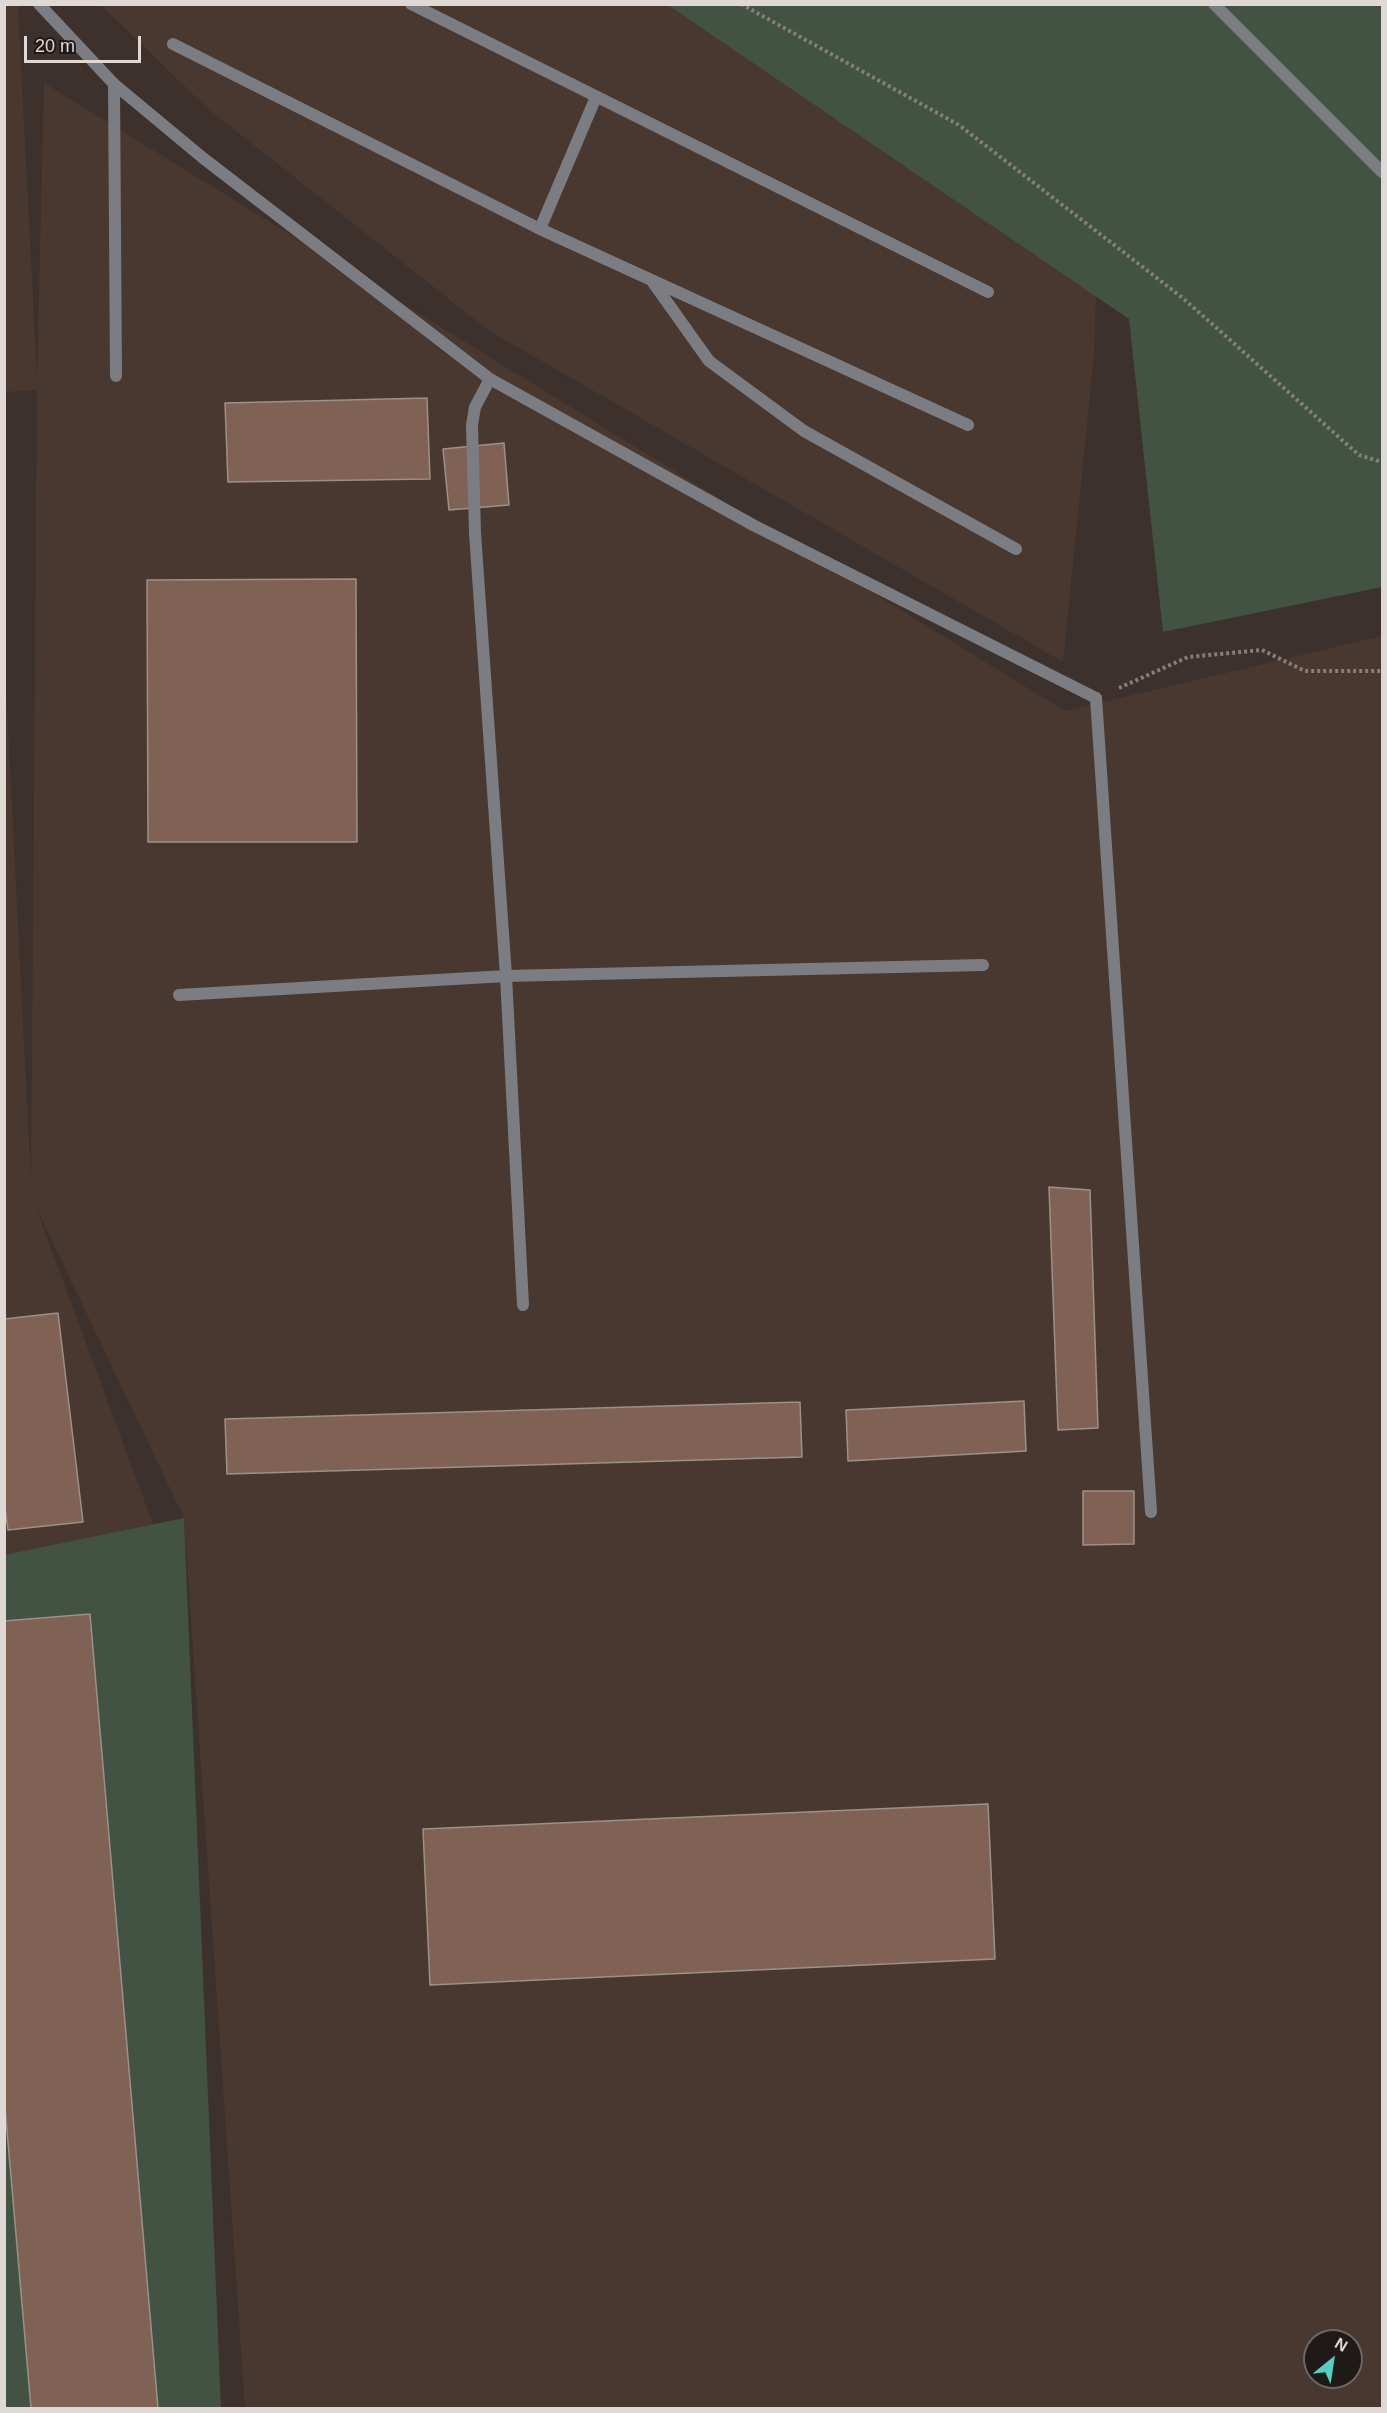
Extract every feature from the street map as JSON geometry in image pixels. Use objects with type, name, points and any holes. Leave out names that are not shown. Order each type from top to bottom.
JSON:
[{"type":"street","points":[[39,4],[114,84],[203,158],[490,379],[753,525],[1096,698],[1151,1512]]},
{"type":"street","points":[[411,4],[988,292]]},
{"type":"street","points":[[1214,4],[1383,172]]},
{"type":"street","points":[[173,44],[540,229],[968,425]]},
{"type":"street","points":[[114,84],[116,376]]},
{"type":"street","points":[[540,229],[596,97]]},
{"type":"street","points":[[651,280],[709,361],[718,368],[804,431],[1016,549]]},
{"type":"street","points":[[490,379],[475,407],[472,425],[476,533],[506,976],[523,1305]]},
{"type":"street","points":[[179,995],[506,976],[982,965]]},
{"type":"path","points":[[741,4],[959,125],[1184,299],[1359,455],[1383,462]]},
{"type":"path","points":[[1096,698],[1188,657],[1262,650],[1305,671],[1383,671]]},
{"type":"shaded area","points":[[5,4],[18,5],[37,378],[44,83],[1065,711],[1382,636],[1382,2408],[245,2408],[184,1518],[35,1205],[153,1524],[5,1566],[4,649],[31,1181],[37,390],[5,392]]},
{"type":"shaded area","points":[[101,5],[684,5],[1097,262],[1094,356],[1063,662],[488,330],[208,109]]},
{"type":"green space","points":[[668,5],[1382,5],[1382,587],[1163,632],[1129,319]]},
{"type":"green space","points":[[184,1518],[221,2408],[5,2408],[4,1555]]},
{"type":"building","points":[[427,398],[430,479],[228,482],[225,403]]},
{"type":"building","points":[[504,443],[509,505],[449,510],[443,449]]},
{"type":"building","points":[[356,579],[357,842],[148,842],[147,580]]},
{"type":"building","points":[[1049,1187],[1090,1190],[1098,1428],[1058,1430]]},
{"type":"building","points":[[58,1313],[83,1522],[8,1530],[4,1501],[4,1319]]},
{"type":"building","points":[[1024,1401],[1026,1451],[848,1461],[846,1410]]},
{"type":"building","points":[[800,1402],[802,1457],[227,1474],[225,1419]]},
{"type":"building","points":[[1083,1491],[1134,1491],[1134,1544],[1083,1545]]},
{"type":"building","points":[[90,1614],[158,2408],[31,2408],[4,2096],[4,1621]]},
{"type":"building","points":[[988,1804],[995,1959],[430,1985],[423,1829]]}]
